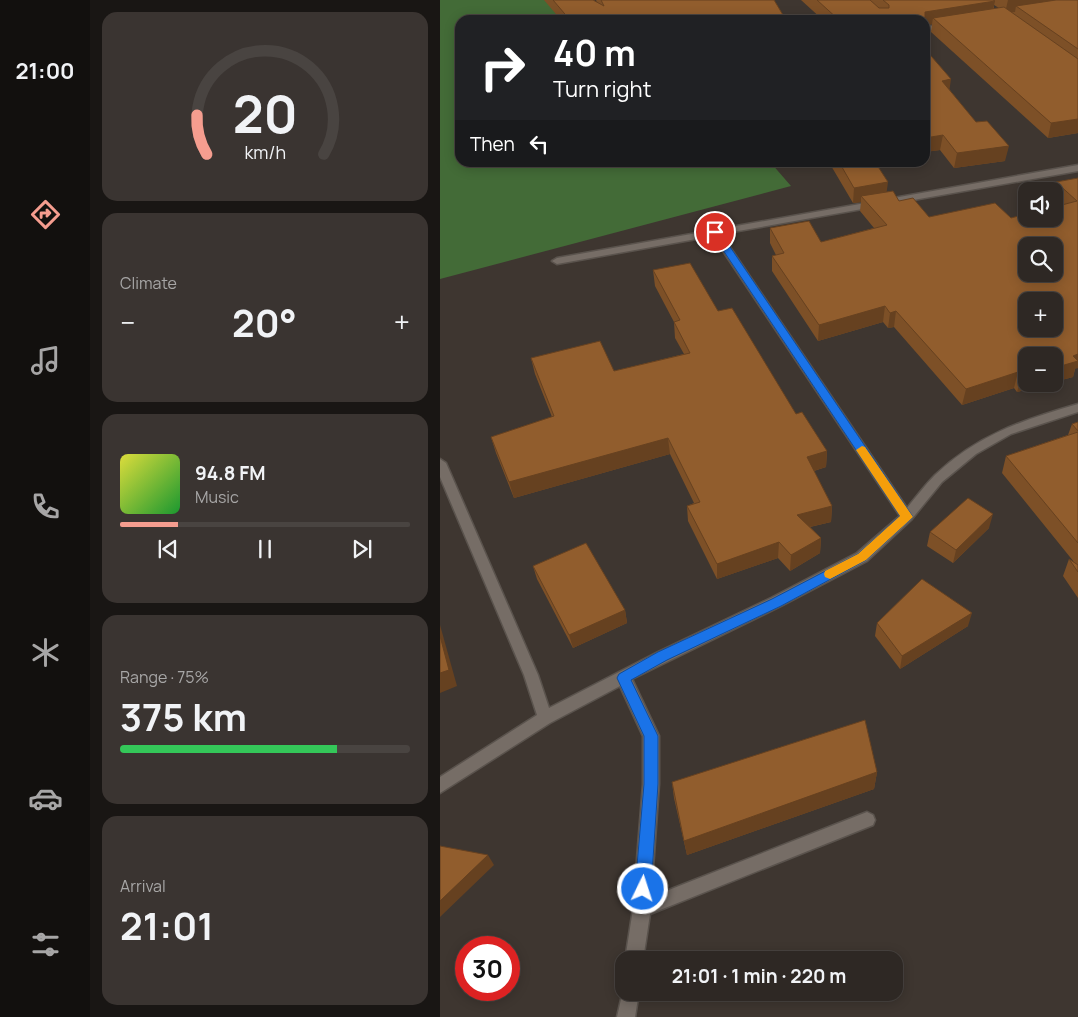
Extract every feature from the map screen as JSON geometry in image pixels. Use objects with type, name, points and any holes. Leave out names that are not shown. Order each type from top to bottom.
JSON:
[{"type":"street","points":[[930,28],[956,24]]},
{"type":"street","points":[[557,261],[1078,168]]},
{"type":"street","points":[[715,232],[907,517]]},
{"type":"street","points":[[440,786],[545,718],[663,656],[776,602],[862,557],[907,517],[938,479],[972,451],[1007,431],[1078,408]]},
{"type":"street","points":[[440,463],[531,675],[545,718]]},
{"type":"street","points":[[624,678],[651,736],[651,784],[642,909],[635,951]]},
{"type":"street","points":[[642,909],[867,820]]},
{"type":"street","points":[[626,1017],[629,1001]]},
{"type":"green space","points":[[440,0],[556,0],[567,15],[455,15],[455,167],[774,167],[791,186],[440,279]]},
{"type":"building","points":[[553,0],[593,0],[604,6],[601,0],[774,0],[783,15],[566,15]]},
{"type":"building","points":[[817,0],[870,0],[879,8],[889,8],[889,5],[883,0],[995,1],[925,12],[925,15],[834,15]]},
{"type":"building","points":[[1056,0],[1078,0],[1078,49],[1016,6]]},
{"type":"building","points":[[1004,7],[1078,59],[1078,119],[1051,123],[933,18]]},
{"type":"building","points":[[930,55],[951,79],[942,81],[976,122],[987,121],[1009,146],[957,153],[943,135],[930,137]]},
{"type":"building","points":[[842,167],[878,167],[888,182],[854,188]]},
{"type":"building","points":[[1078,178],[1078,354],[1073,356],[1078,361],[1063,365],[1063,347],[1018,347],[1018,372],[966,389],[896,311],[890,313],[885,306],[819,325],[772,256],[784,253],[770,228],[809,221],[821,242],[887,225],[861,196],[893,191],[899,201],[913,198],[929,217],[995,203],[1011,218],[1018,216],[1018,227],[1063,227],[1063,205],[1077,201],[1063,188],[1063,182],[1056,182]]},
{"type":"building","points":[[690,263],[718,311],[732,308],[796,414],[802,412],[827,451],[807,457],[832,506],[797,515],[821,538],[791,555],[779,542],[717,564],[687,506],[700,502],[668,438],[509,482],[491,437],[554,416],[531,358],[600,341],[614,371],[690,353],[674,322],[680,320],[653,270]]},
{"type":"building","points":[[1078,422],[1078,431],[1072,424]]},
{"type":"building","points":[[1078,432],[1078,543],[1006,456]]},
{"type":"building","points":[[968,498],[993,514],[956,550],[930,532]]},
{"type":"building","points":[[586,543],[625,610],[569,635],[533,566]]},
{"type":"building","points":[[1069,559],[1078,565],[1078,572]]},
{"type":"building","points":[[922,579],[972,613],[902,656],[877,623]]},
{"type":"building","points":[[440,636],[449,670],[440,673]]},
{"type":"building","points":[[865,720],[877,772],[684,841],[672,782]]},
{"type":"building","points":[[440,846],[488,855],[440,901]]},
{"type":"slow traffic","points":[[830,574],[862,557],[907,517],[862,450]]},
{"type":"route","points":[[643,889],[651,784],[651,736],[624,678],[663,656],[776,602],[862,557],[907,517],[715,232]]}]
